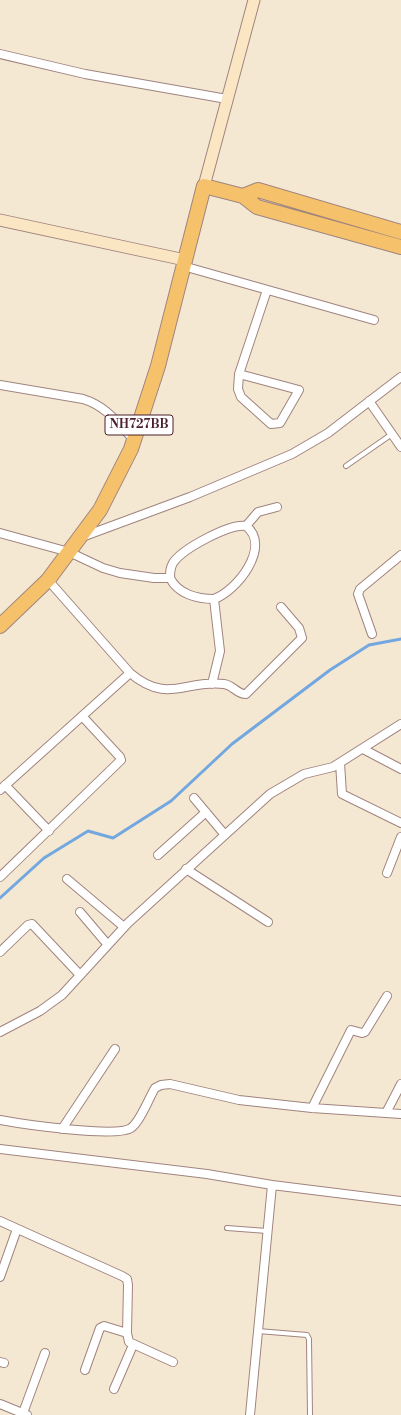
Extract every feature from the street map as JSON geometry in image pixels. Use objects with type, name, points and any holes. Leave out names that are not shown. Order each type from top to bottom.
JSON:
[{"type":"highway","points":[[204,186],[243,196],[257,207],[401,247]]},
{"type":"highway","name":"NH727BB","points":[[0,626],[48,580],[100,510],[134,440],[158,366],[204,186]]},
{"type":"highway","points":[[243,196],[258,190],[401,232]]},
{"type":"main road","points":[[204,186],[254,0]]},
{"type":"main road","points":[[0,220],[184,263]]},
{"type":"street","points":[[0,54],[85,74],[227,99]]},
{"type":"street","points":[[184,263],[267,290],[374,320]]},
{"type":"street","points":[[239,374],[299,390],[280,423],[271,424],[241,397],[238,389],[239,374],[267,290]]},
{"type":"street","points":[[79,538],[190,497],[292,454],[328,433],[401,377]]},
{"type":"street","points":[[0,385],[94,402],[110,414],[134,440]]},
{"type":"street","points":[[369,401],[401,447]]},
{"type":"street","points":[[246,526],[258,512],[278,507]]},
{"type":"street","points":[[238,526],[246,526],[251,531],[254,544],[250,565],[244,576],[228,592],[214,599],[203,599],[185,593],[173,583],[170,578],[172,564],[183,551],[198,542],[228,529],[238,526]]},
{"type":"street","points":[[0,533],[69,552],[103,568],[120,573],[154,578],[170,578]]},
{"type":"street","points":[[372,634],[358,594],[360,589],[401,555]]},
{"type":"street","points":[[48,580],[130,673],[142,683],[159,689],[181,689],[212,684],[225,684],[242,694],[246,694],[302,638],[300,628],[281,607]]},
{"type":"street","points":[[212,684],[220,651],[214,599]]},
{"type":"street","points":[[49,831],[2,787],[130,673]]},
{"type":"street","points":[[0,877],[121,760],[120,757],[82,716]]},
{"type":"street","points":[[0,1032],[49,1006],[62,995],[124,927],[270,794],[304,774],[333,767],[401,724]]},
{"type":"street","points":[[363,749],[401,769]]},
{"type":"street","points":[[340,763],[342,794],[401,823]]},
{"type":"street","points":[[194,798],[225,834]]},
{"type":"street","points":[[158,855],[206,812]]},
{"type":"street","points":[[387,873],[398,851],[401,837]]},
{"type":"street","points":[[186,869],[268,922]]},
{"type":"street","points":[[66,879],[124,927]]},
{"type":"street","points":[[80,912],[108,945]]},
{"type":"street","points":[[0,952],[28,925],[32,924],[80,975]]},
{"type":"street","points":[[312,1108],[351,1030],[362,1033],[365,1032],[387,996]]},
{"type":"street","points":[[62,1129],[115,1049]]},
{"type":"street","points":[[0,1120],[62,1129],[123,1131],[130,1129],[134,1125],[155,1088],[161,1085],[170,1084],[239,1100],[312,1108],[401,1114]]},
{"type":"street","points":[[386,1113],[401,1084]]},
{"type":"street","points":[[0,1149],[206,1174],[401,1201]]},
{"type":"street","points":[[250,1415],[272,1184]]},
{"type":"street","points":[[0,1221],[127,1279],[127,1333],[129,1342],[173,1362]]},
{"type":"street","points":[[0,1276],[17,1229]]},
{"type":"street","points":[[85,1370],[100,1328],[104,1326],[127,1333]]},
{"type":"street","points":[[114,1389],[133,1345]]},
{"type":"street","points":[[0,1404],[25,1414],[45,1353]]},
{"type":"lane","points":[[346,466],[392,434]]},
{"type":"lane","points":[[227,1228],[267,1231]]},
{"type":"lane","points":[[258,1330],[307,1335],[309,1339],[310,1415]]},
{"type":"waterway","points":[[0,898],[44,858],[88,831],[113,838],[171,801],[232,744],[330,670],[369,645],[401,639]]}]
